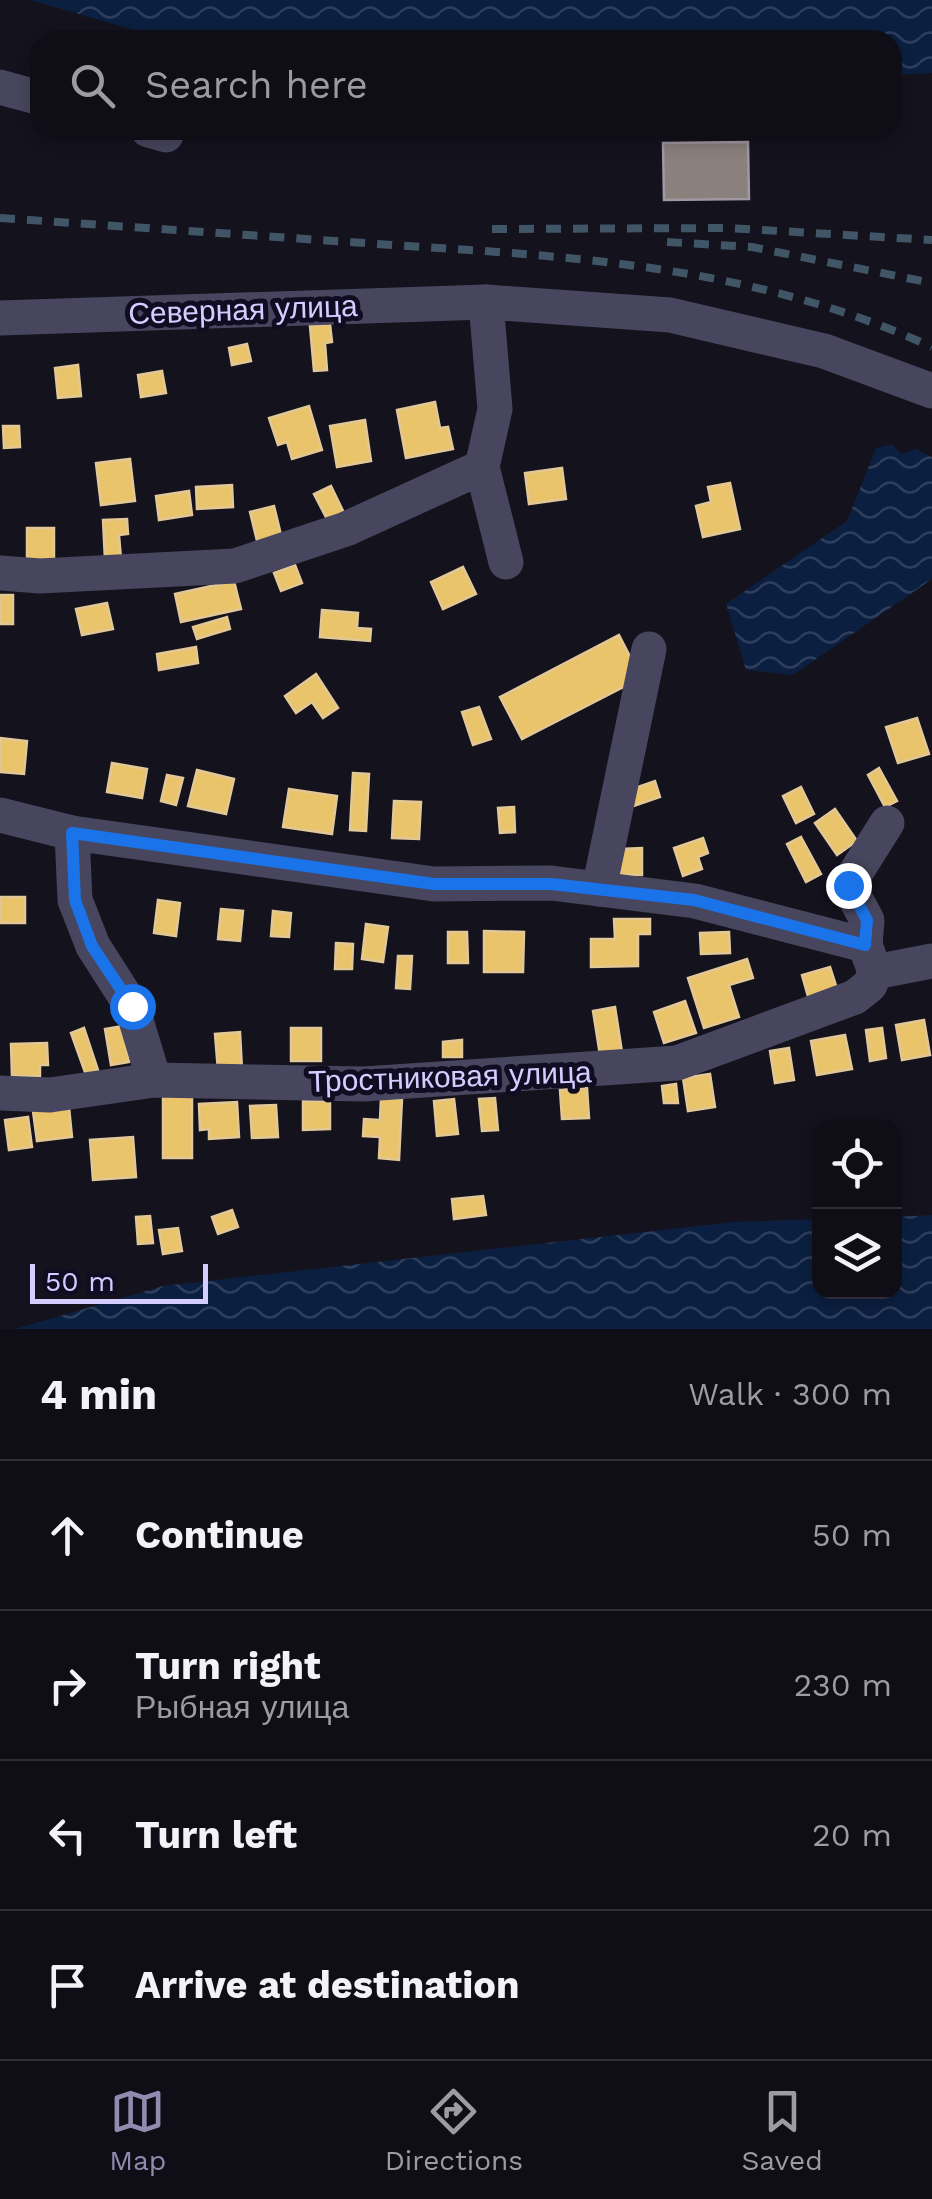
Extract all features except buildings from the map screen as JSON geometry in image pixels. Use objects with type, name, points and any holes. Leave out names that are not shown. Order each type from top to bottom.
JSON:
[{"type":"street","points":[[0,87],[30,95]]},
{"type":"street","points":[[486,302],[495,409],[482,467],[506,562]]},
{"type":"street","name":"Северная улица","points":[[0,318],[486,302],[670,314],[824,351],[932,391]]},
{"type":"street","points":[[0,573],[40,576],[235,566],[346,529],[482,467]]},
{"type":"street","points":[[600,889],[649,648]]},
{"type":"street","points":[[0,815],[72,833],[434,884],[551,884],[694,900],[870,958],[932,961]]},
{"type":"street","points":[[870,958],[867,920],[848,885],[887,823]]},
{"type":"street","points":[[72,833],[75,900],[92,946],[132,1006],[154,1080]]},
{"type":"street","name":"Тростниковая улица","points":[[0,1092],[50,1095],[154,1080],[364,1084],[676,1063],[855,998],[870,985],[870,958]]},
{"type":"water","points":[[30,0],[932,0],[932,73],[902,74],[902,30],[135,30]]},
{"type":"water","points":[[892,444],[901,454],[916,449],[932,457],[932,579],[793,675],[746,670],[726,604],[847,521],[876,448]]},
{"type":"water","points":[[932,1215],[932,1329],[15,1329],[163,1286],[734,1222],[812,1219],[812,1299],[902,1299],[902,1217]]},
{"type":"railway","points":[[0,218],[532,255],[667,270],[800,299],[932,347]]},
{"type":"railway","points":[[492,229],[728,228],[932,240]]},
{"type":"railway","points":[[667,242],[752,247],[932,283]]},
{"type":"route","points":[[132,1006],[92,946],[75,900],[72,833],[434,884],[551,884],[694,900],[865,945],[867,920],[848,885]]}]
